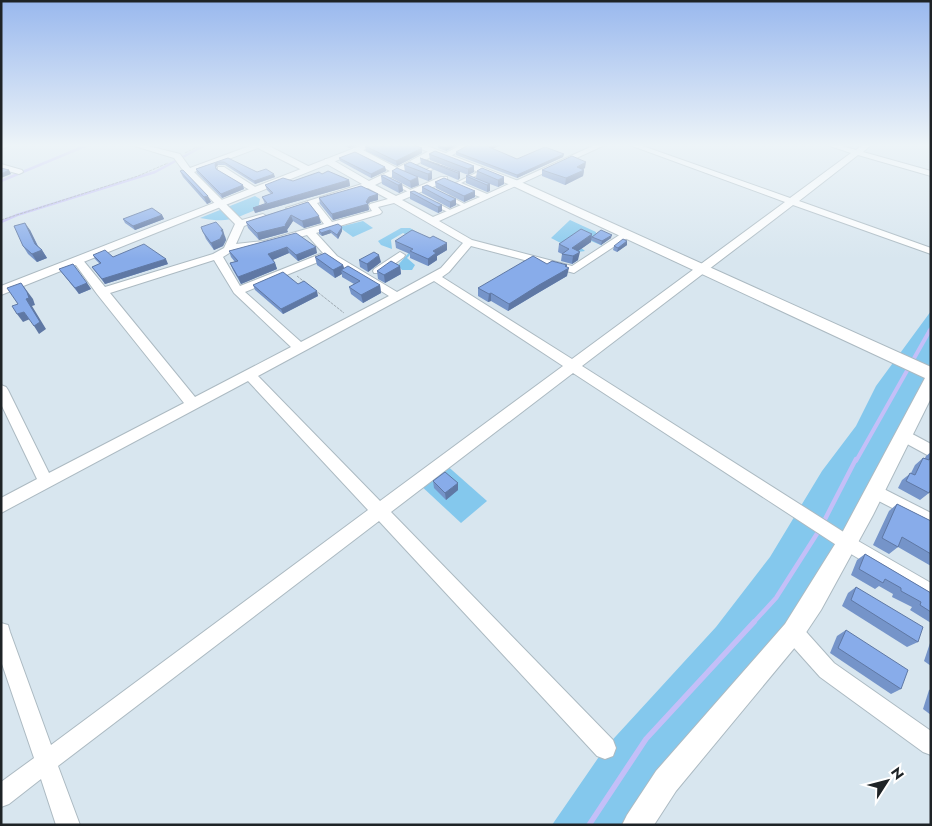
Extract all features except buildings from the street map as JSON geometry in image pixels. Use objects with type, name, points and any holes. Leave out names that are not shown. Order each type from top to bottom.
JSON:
[{"type":"street","points":[[200,183],[240,224]]},
{"type":"street","points":[[243,183],[256,190]]},
{"type":"street","points":[[1,291],[274,183]]},
{"type":"street","points":[[364,183],[469,242],[574,270],[627,234]]},
{"type":"street","points":[[229,248],[240,224],[373,183]]},
{"type":"street","points":[[101,292],[217,256],[229,248],[266,244],[377,212],[373,206],[415,193],[436,183]]},
{"type":"street","points":[[462,183],[487,197]]},
{"type":"street","points":[[513,183],[931,374]]},
{"type":"street","points":[[432,221],[487,197],[496,190],[520,183]]},
{"type":"street","points":[[740,183],[931,251]]},
{"type":"street","points":[[1,796],[816,183]]},
{"type":"street","points":[[312,202],[329,225]]},
{"type":"street","points":[[309,231],[330,254],[397,296]]},
{"type":"street","points":[[1,506],[445,270],[469,242]]},
{"type":"street","points":[[238,291],[330,254]]},
{"type":"street","points":[[368,279],[400,255]]},
{"type":"street","points":[[217,256],[238,291],[299,347]]},
{"type":"street","points":[[78,261],[101,292],[193,404]]},
{"type":"street","points":[[433,276],[842,540],[931,593]]},
{"type":"street","points":[[249,374],[605,748]]},
{"type":"street","points":[[637,825],[666,781],[793,632],[810,609],[842,540],[874,491],[931,381]]},
{"type":"street","points":[[1,390],[46,482]]},
{"type":"street","points":[[903,435],[931,451]]},
{"type":"street","points":[[874,491],[931,521]]},
{"type":"street","points":[[1,632],[68,825]]},
{"type":"street","points":[[793,632],[827,670],[931,744]]},
{"type":"lane","points":[[395,183],[415,193]]},
{"type":"lane","points":[[443,195],[466,206]]},
{"type":"lane","points":[[426,200],[452,212]]},
{"type":"path","points":[[1,220],[118,183]]},
{"type":"path","points":[[291,271],[352,319]]},
{"type":"shaded area","points":[[255,196],[260,199],[258,209],[242,216],[230,220],[200,218]]},
{"type":"shaded area","points":[[570,220],[596,232],[596,237],[603,246],[579,236],[573,241],[585,251],[578,252],[551,238]]},
{"type":"shaded area","points":[[363,221],[373,228],[353,237],[339,227]]},
{"type":"shaded area","points":[[401,228],[410,228],[432,241],[413,252],[407,258],[415,265],[412,270],[402,270],[398,265],[419,241],[403,233],[391,240],[392,249],[381,245],[378,241]]},
{"type":"shaded area","points":[[931,311],[931,383],[845,546],[630,825],[552,825],[605,748],[716,627],[770,557],[822,471],[856,426],[876,386]]},
{"type":"shaded area","points":[[444,463],[487,501],[461,523],[418,483]]},
{"type":"waterway","points":[[1,222],[17,215],[121,183]]},
{"type":"waterway","points":[[856,461],[930,330]]},
{"type":"waterway","points":[[823,523],[856,459]]},
{"type":"waterway","points":[[753,623],[776,598],[820,529]]},
{"type":"waterway","points":[[589,825],[646,739],[754,622]]}]
